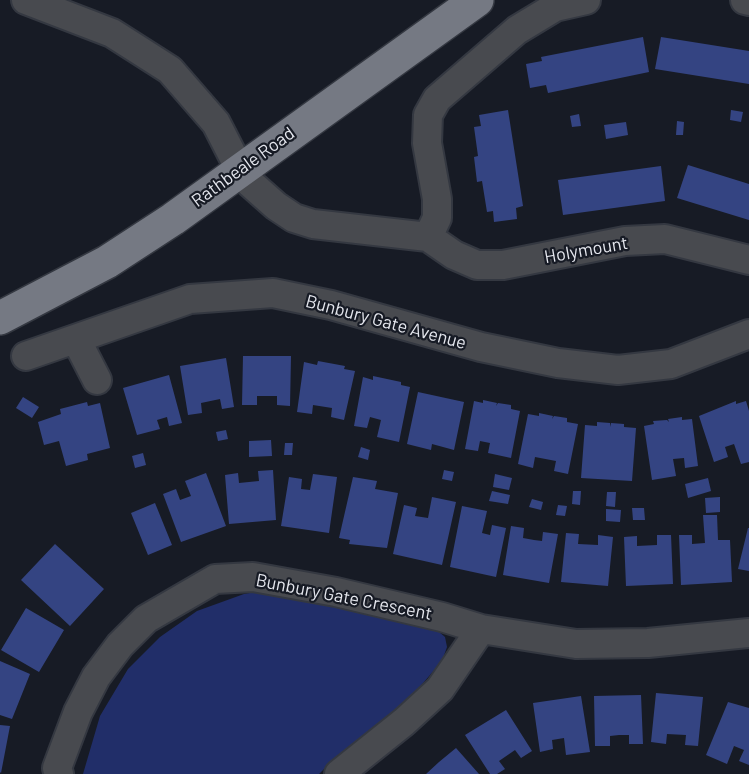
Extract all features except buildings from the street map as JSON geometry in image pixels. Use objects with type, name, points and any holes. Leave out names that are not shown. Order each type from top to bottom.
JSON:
[{"type":"main road","name":"Rathbeale Road","points":[[0,318],[107,262],[477,0]]},
{"type":"street","name":"Holymount","points":[[26,0],[112,33],[170,70],[216,123],[240,170],[276,206],[294,218],[313,224],[428,237],[454,255],[477,266],[503,265],[625,241],[665,239],[749,260]]},
{"type":"street","points":[[428,237],[437,218],[437,200],[427,143],[428,115],[436,99],[517,30],[555,7],[586,0]]},
{"type":"street","name":"Bunbury Gate Avenue","points":[[26,356],[190,299],[273,292],[331,304],[481,348],[558,363],[618,370],[671,364],[749,334]]},
{"type":"street","points":[[76,339],[97,380]]},
{"type":"street","name":"Bunbury Gate Crescent","points":[[59,774],[57,768],[78,712],[96,677],[120,645],[146,619],[215,579],[253,578],[336,592],[442,617],[480,629],[576,644],[648,643],[749,633]]},
{"type":"street","points":[[339,774],[404,722],[440,689],[480,629]]},
{"type":"shaded area","points":[[262,591],[432,626],[445,637],[447,647],[442,661],[418,689],[373,731],[319,774],[83,774],[100,716],[128,669],[160,637],[197,611],[244,594]]}]
